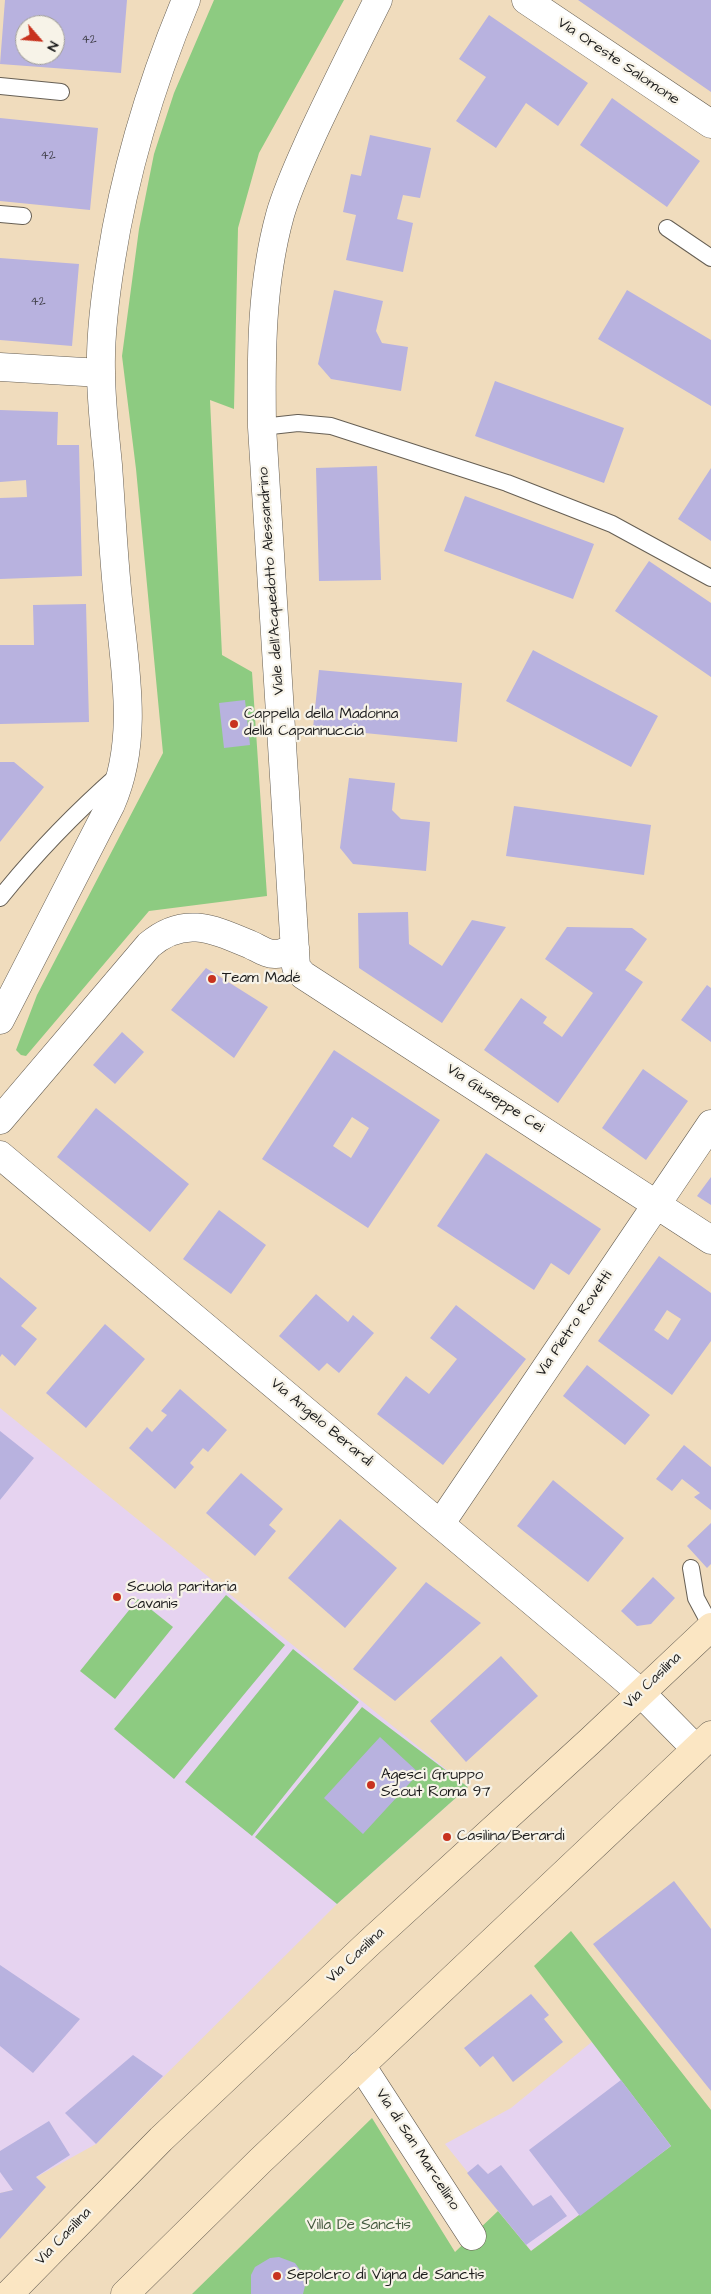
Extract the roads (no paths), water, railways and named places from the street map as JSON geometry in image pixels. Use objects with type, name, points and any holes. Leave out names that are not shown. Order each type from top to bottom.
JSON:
[{"type":"main road","name":"Via Casilina","points":[[9,2294],[161,2139],[369,1942],[641,1693],[711,1626]]},
{"type":"main road","points":[[125,2294],[199,2219],[703,1742]]},
{"type":"street","points":[[0,1020],[104,819],[118,788],[123,770],[127,739],[126,677],[116,587],[101,372],[101,334],[123,193],[138,131],[166,49],[186,0]]},
{"type":"street","name":"Viale dell'Acquedotto Alessandrino","points":[[294,948],[262,427],[261,359],[264,306],[267,275],[281,213],[300,161],[378,0]]},
{"type":"street","name":"Via Oreste Salomone","points":[[526,0],[711,124]]},
{"type":"street","points":[[0,367],[101,372]]},
{"type":"street","points":[[0,1120],[149,945],[168,932],[187,927],[204,928],[273,954],[294,948]]},
{"type":"street","name":"Via Giuseppe Cei","points":[[294,948],[296,968],[301,973],[711,1240]]},
{"type":"street","name":"Via Pietro Rovetti","points":[[441,1524],[711,1124]]},
{"type":"street","name":"Via Angelo Berardi","points":[[0,1155],[641,1693],[703,1742]]},
{"type":"street","name":"Via di San Marcellino","points":[[361,2065],[472,2236]]},
{"type":"lane","points":[[0,86],[62,92]]},
{"type":"lane","points":[[0,214],[23,216]]},
{"type":"lane","points":[[668,228],[711,258]]},
{"type":"lane","points":[[262,427],[298,423],[331,426],[507,483],[606,521],[711,578]]},
{"type":"lane","points":[[0,898],[34,856],[62,826],[123,770]]},
{"type":"lane","points":[[691,1568],[696,1598],[711,1626]]},
{"type":"place","name":"Cappella della Madonna della Capannuccia","points":[[234,724]]},
{"type":"place","name":"Team Madé","points":[[212,979]]},
{"type":"place","name":"Scuola paritaria Cavanis","points":[[117,1597]]},
{"type":"place","name":"Agesci Gruppo Scout Roma 97","points":[[371,1785]]},
{"type":"place","name":"Casilina/Berardi","points":[[447,1837]]},
{"type":"place","name":"Sepolcro di Vigna de Sanctis","points":[[277,2276]]},
{"type":"park label","name":"Villa De Sanctis","points":[[359,2226]]}]
